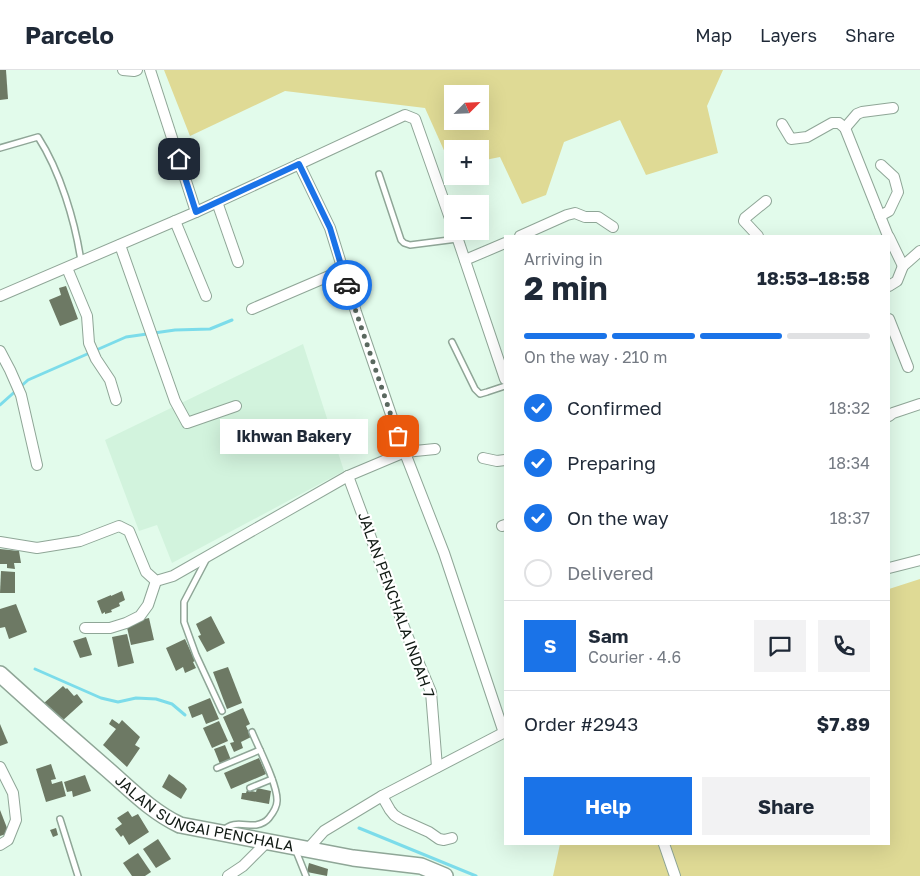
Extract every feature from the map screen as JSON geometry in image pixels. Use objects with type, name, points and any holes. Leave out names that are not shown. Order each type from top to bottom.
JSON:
[{"type":"street","points":[[123,70],[137,70]]},
{"type":"street","points":[[150,70],[196,212]]},
{"type":"street","points":[[845,128],[857,114],[894,108]]},
{"type":"street","points":[[0,296],[196,212],[406,115],[415,119],[444,201]]},
{"type":"street","points":[[782,124],[792,139],[807,138],[832,124],[839,123],[845,128],[888,235]]},
{"type":"street","points":[[299,164],[330,228],[359,321],[405,452],[444,553],[504,733],[382,796],[324,831],[301,849]]},
{"type":"street","points":[[880,216],[889,212],[898,192],[894,177],[881,165]]},
{"type":"street","points":[[757,235],[744,220],[766,201]]},
{"type":"street","points":[[217,202],[238,262]]},
{"type":"street","points":[[522,235],[575,212],[586,217],[598,217],[613,227]]},
{"type":"street","points":[[175,221],[206,296]]},
{"type":"street","points":[[890,239],[904,266]]},
{"type":"street","points":[[459,240],[504,376]]},
{"type":"street","points":[[465,260],[504,243]]},
{"type":"street","points":[[120,245],[175,401],[187,423],[236,406]]},
{"type":"street","points":[[890,285],[897,281],[904,266],[920,251]]},
{"type":"street","points":[[67,268],[86,316],[89,343],[110,380],[116,400]]},
{"type":"street","points":[[252,309],[342,270]]},
{"type":"street","points":[[890,322],[908,367]]},
{"type":"street","points":[[0,351],[21,395],[37,465]]},
{"type":"street","points":[[890,415],[920,404]]},
{"type":"street","points":[[156,581],[173,576],[348,476],[405,452],[435,448]]},
{"type":"street","points":[[483,458],[497,461],[504,460]]},
{"type":"street","name":"JALAN PENCHALA INDAH 7","points":[[348,476],[407,635],[431,692],[437,767]]},
{"type":"street","points":[[0,542],[38,548],[80,540],[119,526],[129,531],[146,572],[156,581]]},
{"type":"street","points":[[890,568],[920,560]]},
{"type":"street","points":[[85,628],[110,628],[140,616],[148,605],[156,581]]},
{"type":"street","name":"JALAN SUNGAI PENCHALA","points":[[0,674],[55,725],[152,808],[180,825],[353,858],[421,866],[445,876]]},
{"type":"street","points":[[0,767],[13,793],[16,820],[8,840],[0,845]]},
{"type":"street","points":[[382,796],[390,810],[400,819],[440,839],[452,838]]},
{"type":"street","points":[[228,876],[243,866],[267,842]]},
{"type":"street","points":[[664,845],[675,876]]},
{"type":"lane","points":[[0,148],[38,137],[46,150],[64,194],[82,262]]},
{"type":"lane","points":[[379,174],[401,240],[404,243],[410,245],[444,238]]},
{"type":"lane","points":[[452,342],[474,389],[480,394],[504,386]]},
{"type":"lane","points":[[207,557],[184,602],[184,622],[196,655],[222,711]]},
{"type":"lane","points":[[222,834],[226,827],[236,824],[256,825],[266,822],[277,802],[276,790],[252,732]]},
{"type":"lane","points":[[217,768],[260,750]]},
{"type":"lane","points":[[250,788],[272,779]]},
{"type":"lane","points":[[60,820],[78,876]]},
{"type":"lane","points":[[301,849],[306,876]]},
{"type":"shaded area","points":[[164,70],[723,70],[707,106],[718,153],[646,175],[620,120],[564,142],[546,195],[522,204],[500,157],[489,159],[489,140],[444,140],[444,150],[425,108],[285,91],[190,136]]},
{"type":"shaded area","points":[[303,344],[344,471],[172,563],[157,525],[139,531],[105,440]]},
{"type":"shaded area","points":[[920,579],[920,876],[553,876],[560,845],[890,845],[890,589]]},
{"type":"building","points":[[0,70],[6,70],[8,99],[0,100]]},
{"type":"building","points":[[66,286],[78,319],[60,326],[49,300],[61,295],[59,288]]},
{"type":"building","points":[[0,549],[19,551],[21,563],[14,563],[15,569],[7,568],[7,564],[0,564]]},
{"type":"building","points":[[1,571],[15,572],[15,593],[0,593]]},
{"type":"building","points":[[122,591],[125,600],[119,603],[120,606],[111,610],[112,612],[102,614],[97,601]]},
{"type":"building","points":[[16,604],[27,632],[9,639],[5,627],[0,628],[0,609]]},
{"type":"building","points":[[211,616],[225,643],[207,652],[198,636],[201,635],[196,624]]},
{"type":"building","points":[[149,618],[154,640],[131,645],[126,623]]},
{"type":"building","points":[[127,634],[134,663],[118,667],[112,637]]},
{"type":"building","points":[[86,637],[92,655],[80,658],[73,641]]},
{"type":"building","points":[[185,639],[195,661],[193,662],[196,668],[185,673],[183,667],[176,671],[166,648]]},
{"type":"building","points":[[228,667],[242,703],[227,709],[213,672]]},
{"type":"building","points":[[63,686],[74,696],[77,694],[83,702],[61,722],[44,703]]},
{"type":"building","points":[[210,698],[219,719],[206,724],[202,714],[192,718],[188,707]]},
{"type":"building","points":[[243,708],[250,724],[246,726],[251,737],[241,742],[243,748],[234,752],[230,743],[234,742],[223,717]]},
{"type":"building","points":[[112,719],[119,724],[122,720],[140,737],[135,745],[140,748],[127,767],[103,745],[116,729],[109,724]]},
{"type":"building","points":[[219,721],[228,741],[212,748],[203,728]]},
{"type":"building","points":[[0,724],[8,743],[0,746]]},
{"type":"building","points":[[225,745],[231,760],[220,764],[214,749]]},
{"type":"building","points":[[259,758],[266,774],[231,789],[224,773]]},
{"type":"building","points":[[51,764],[56,779],[51,780],[52,784],[62,781],[66,796],[46,802],[36,769]]},
{"type":"building","points":[[169,774],[187,789],[181,799],[162,787]]},
{"type":"building","points":[[85,775],[91,791],[73,797],[72,791],[67,792],[64,782]]},
{"type":"building","points":[[257,788],[271,791],[269,804],[241,799],[242,793],[246,793],[247,790],[256,792]]},
{"type":"building","points":[[0,810],[9,833],[0,836]]},
{"type":"building","points":[[128,811],[132,817],[138,814],[149,832],[129,845],[123,835],[121,837],[115,829],[122,824],[117,818]]},
{"type":"building","points":[[56,828],[58,835],[53,837],[50,830]]},
{"type":"building","points":[[158,839],[171,859],[156,868],[143,849]]},
{"type":"building","points":[[138,853],[151,872],[145,876],[132,876],[123,863]]},
{"type":"building","points":[[309,863],[328,869],[327,876],[307,872]]},
{"type":"waterway","points":[[0,405],[28,380],[126,337],[175,330],[210,329],[232,320]]},
{"type":"waterway","points":[[35,669],[101,698],[118,702],[136,698],[156,699],[172,704],[185,715]]},
{"type":"waterway","points":[[359,828],[476,876]]},
{"type":"way so far","points":[[347,285],[398,436]]},
{"type":"place","name":"Ikhwan Bakery","points":[[398,436]]},
{"type":"route","points":[[179,159],[196,212],[299,164],[330,228],[347,285]]}]
